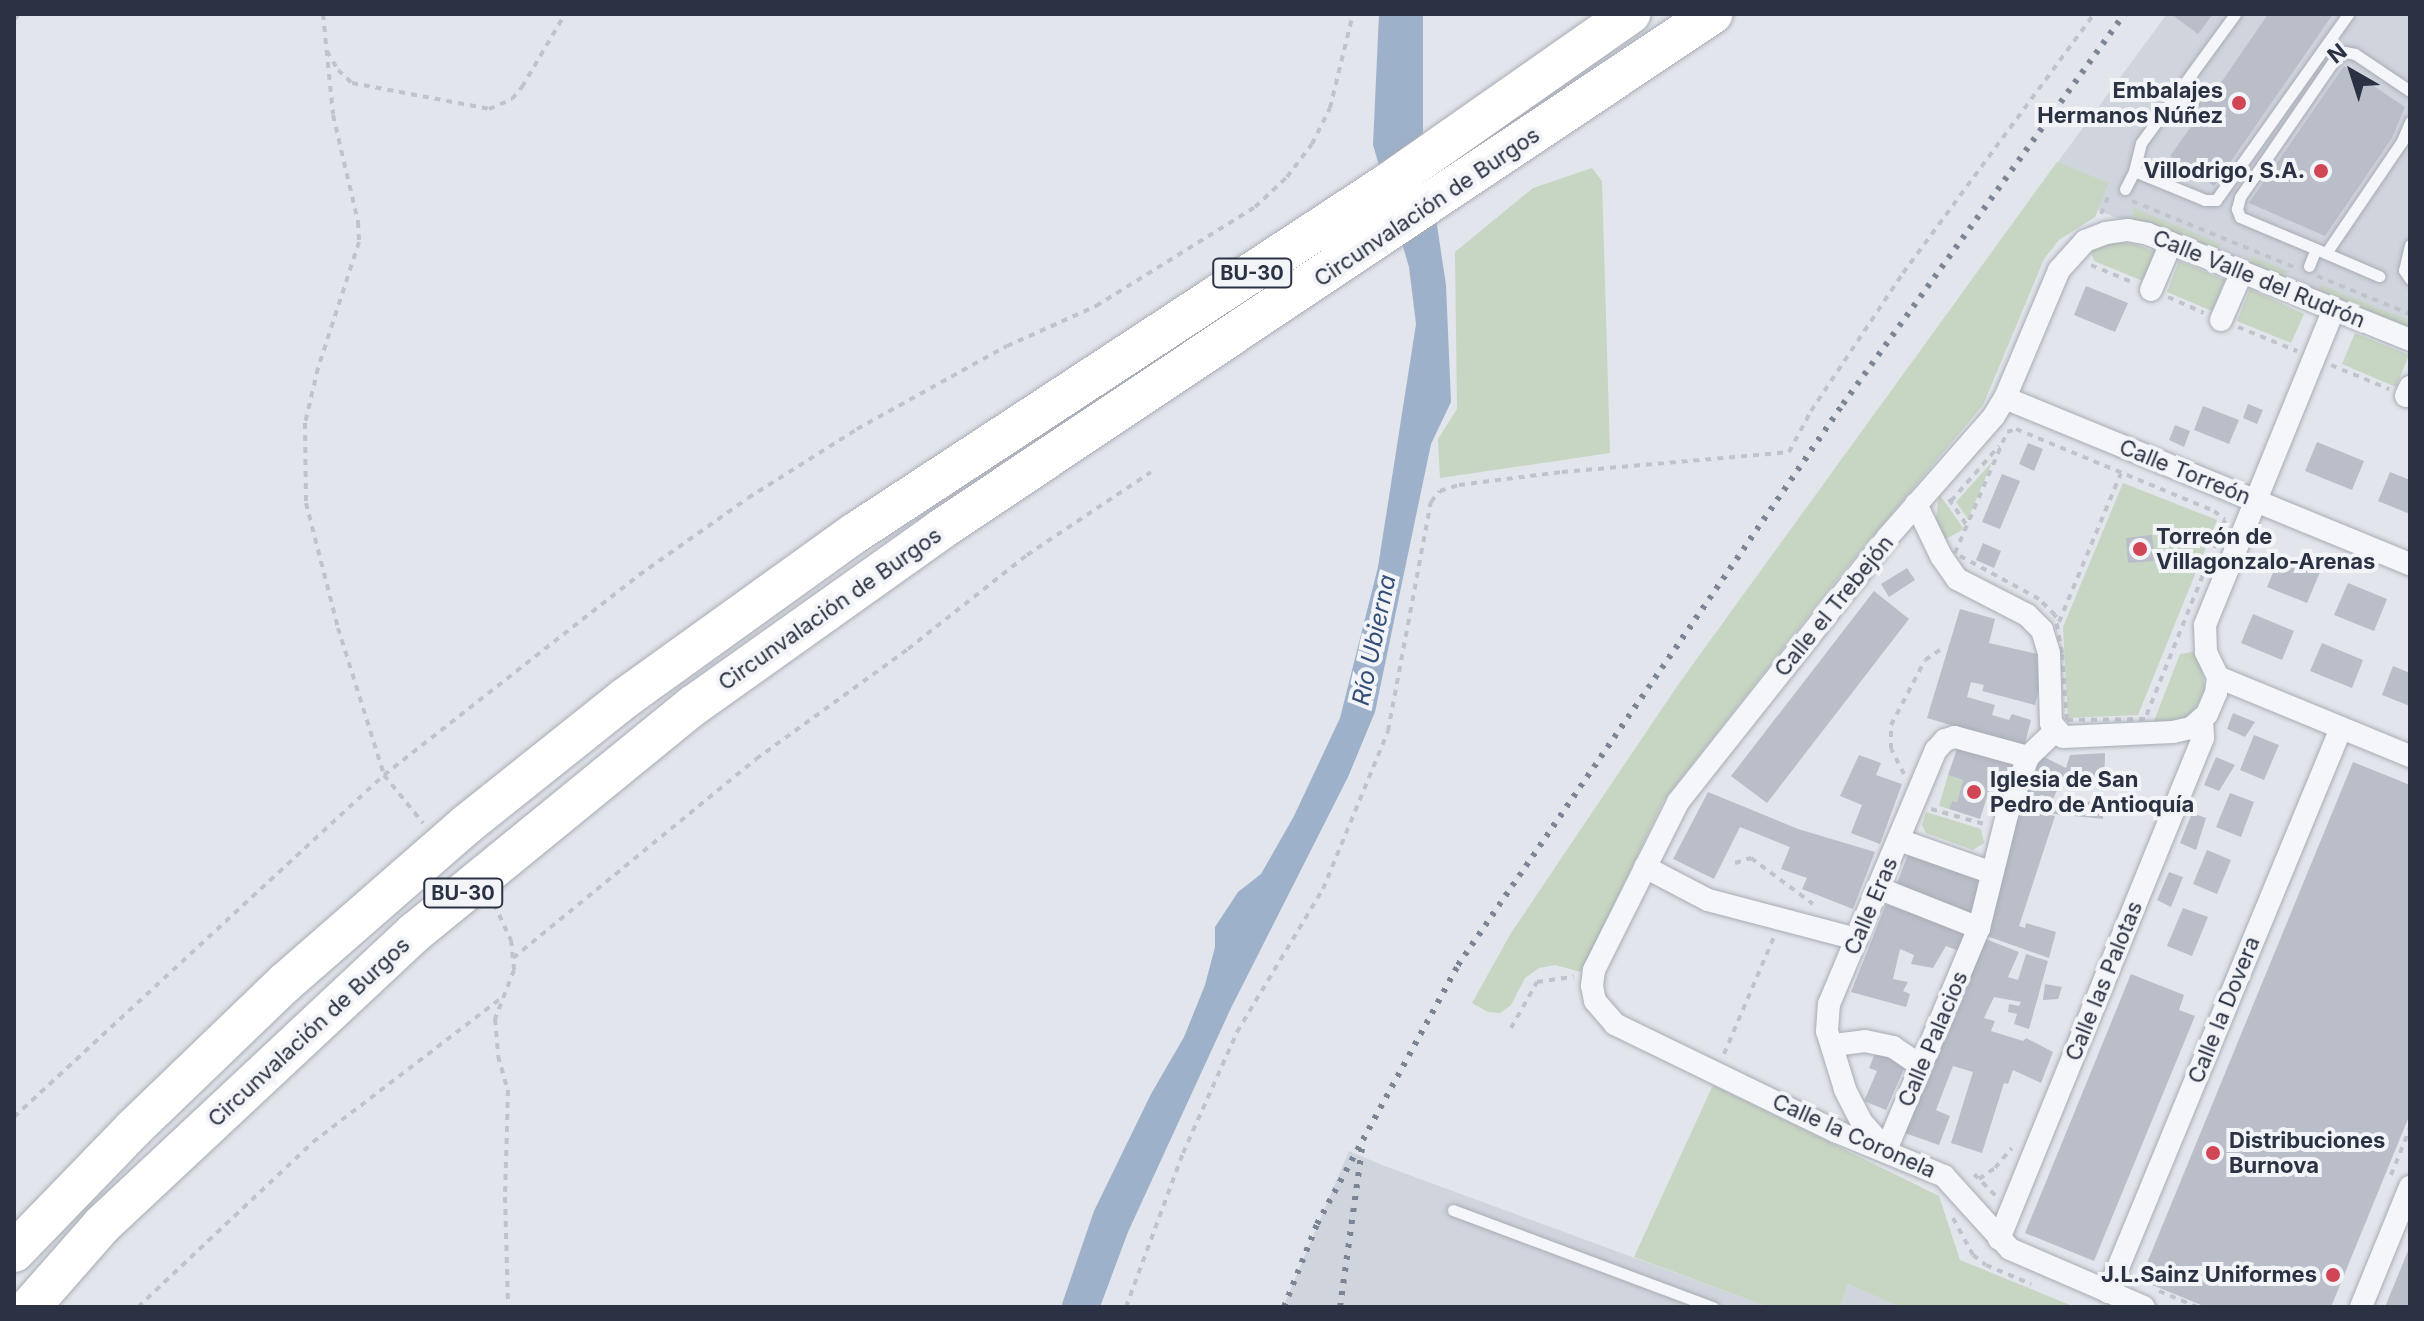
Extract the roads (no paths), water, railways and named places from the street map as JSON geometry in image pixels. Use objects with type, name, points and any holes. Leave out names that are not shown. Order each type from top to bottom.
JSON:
[{"type":"highway","name":"Circunvalación de Burgos","points":[[14,1252],[133,1129],[277,991],[453,836],[679,657],[782,583],[1387,184],[1630,14]]},
{"type":"highway","name":"Circunvalación de Burgos","points":[[30,1307],[102,1225],[414,933],[694,705],[940,530],[1712,14]]},
{"type":"street","name":"Calle Valle del Rudrón","points":[[2102,227],[2128,230],[2171,243],[2410,340]]},
{"type":"street","name":"Calle el Trebejón","points":[[1594,990],[1645,867],[1678,802],[1916,504],[2005,398],[2059,270],[2102,227]]},
{"type":"street","points":[[2151,290],[2171,243]]},
{"type":"street","points":[[2221,320],[2242,272]]},
{"type":"street","points":[[2334,309],[2205,625],[2206,652],[2218,677],[2410,756]]},
{"type":"street","name":"Calle Torreón","points":[[2005,398],[2410,564]]},
{"type":"street","points":[[1916,504],[1941,556],[1957,579],[2027,615],[2042,630],[2049,653],[2051,723],[2055,731],[2063,737],[2173,732],[2202,721]]},
{"type":"street","name":"Calle las Palotas","points":[[1999,1239],[2203,738],[2202,721],[2216,693],[2218,677]]},
{"type":"street","name":"Calle la Dovera","points":[[2108,1292],[2341,728]]},
{"type":"street","name":"Calle Palacios","points":[[1886,1150],[1979,928],[2007,815],[2028,757],[2055,731]]},
{"type":"street","name":"Calle Eras","points":[[1886,1150],[1855,1111],[1827,1031],[1829,1004],[1899,840],[1922,798],[1936,750],[1945,740],[1955,737],[2028,757]]},
{"type":"street","points":[[1899,840],[1992,873]]},
{"type":"street","points":[[1645,867],[1708,900],[1857,939]]},
{"type":"street","points":[[1878,888],[1979,928]]},
{"type":"street","name":"Calle la Coronela","points":[[1594,990],[1615,1024],[1837,1132],[1886,1150],[1956,1185],[1999,1239],[2025,1258],[2108,1292],[2150,1299]]},
{"type":"street","points":[[1842,1044],[1865,1041],[1893,1047],[1912,1060]]},
{"type":"street","points":[[2361,1307],[2410,1187]]},
{"type":"lane","points":[[2123,193],[2134,171],[2141,143],[2235,14]]},
{"type":"lane","points":[[2134,171],[2205,200],[2216,200],[2348,14]]},
{"type":"lane","points":[[2379,276],[2240,217],[2237,209],[2240,197],[2335,59],[2345,52],[2355,54],[2410,91]]},
{"type":"lane","points":[[2309,266],[2402,141],[2410,122]]},
{"type":"lane","points":[[2410,245],[2404,270],[2410,279]]},
{"type":"lane","points":[[1453,1210],[1713,1307]]},
{"type":"water","name":"Río Ubierna","points":[[1379,14],[1423,14],[1423,132],[1446,285],[1451,402],[1431,444],[1375,712],[1348,777],[1231,1008],[1128,1232],[1100,1307],[1061,1307],[1094,1211],[1151,1094],[1184,1037],[1205,985],[1215,947],[1215,927],[1238,892],[1261,874],[1294,816],[1340,718],[1378,567],[1416,324],[1409,267],[1373,145]]},
{"type":"railway","points":[[1284,1307],[1317,1224],[1458,965],[1843,404],[2124,14]]},
{"type":"railway","points":[[1340,1307],[1362,1149]]},
{"type":"place","name":"Embalajes Hermanos Núñez","points":[[2239,103]]},
{"type":"place","name":"Villodrigo, S.A.","points":[[2321,171]]},
{"type":"place","name":"Torreón de Villagonzalo-Arenas","points":[[2140,549]]},
{"type":"place","name":"Iglesia de San Pedro de Antioquía","points":[[1974,792]]},
{"type":"place","name":"Distribuciones Burnova","points":[[2213,1153]]},
{"type":"place","name":"J.L.Sainz Uniformes","points":[[2333,1275]]}]
